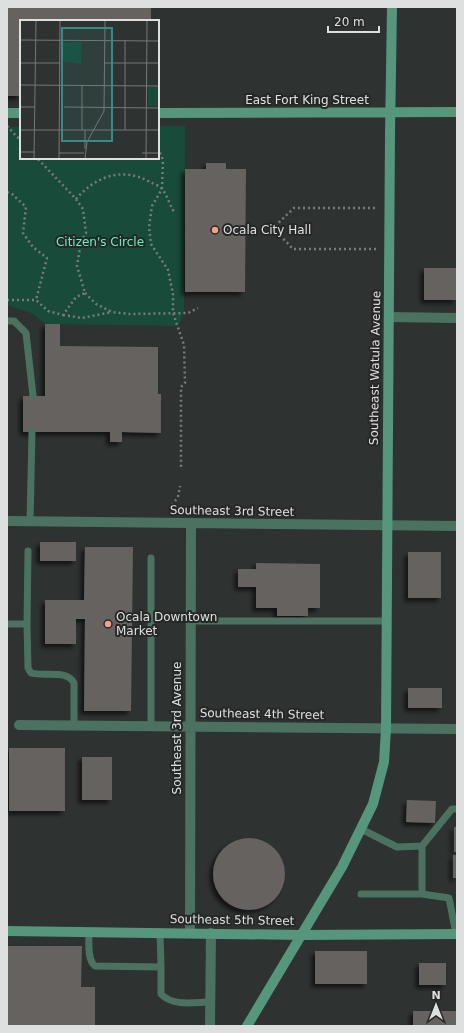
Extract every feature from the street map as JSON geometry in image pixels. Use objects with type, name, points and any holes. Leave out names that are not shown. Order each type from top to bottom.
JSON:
[{"type":"street","name":"Southeast Watula Avenue","points":[[386,729],[392,7]]},
{"type":"street","name":"East Fort King Street","points":[[159,113],[457,112]]},
{"type":"street","points":[[7,113],[20,113]]},
{"type":"street","points":[[389,317],[457,318]]},
{"type":"street","name":"Southeast 3rd Street","points":[[7,521],[457,526]]},
{"type":"street","name":"Southeast 3rd Avenue","points":[[190,932],[191,523]]},
{"type":"street","name":"Southeast 4th Street","points":[[19,725],[457,729]]},
{"type":"street","points":[[247,1026],[269,986],[302,935],[342,867],[373,804],[384,762],[386,729]]},
{"type":"street","name":"Southeast 5th Street","points":[[7,931],[190,932],[302,935],[456,934]]},
{"type":"street","points":[[210,1026],[211,933]]},
{"type":"lane","points":[[7,321],[14,321],[26,332],[33,396]]},
{"type":"lane","points":[[30,522],[32,432]]},
{"type":"lane","points":[[28,551],[28,668],[31,673],[37,675],[66,675],[71,678],[74,683],[74,726]]},
{"type":"lane","points":[[150,726],[151,558]]},
{"type":"lane","points":[[190,621],[387,621]]},
{"type":"lane","points":[[7,624],[27,624]]},
{"type":"lane","points":[[422,894],[422,846],[452,809],[457,809]]},
{"type":"lane","points":[[361,829],[397,847],[422,846]]},
{"type":"lane","points":[[361,894],[422,894],[449,898],[456,934]]},
{"type":"lane","points":[[89,932],[90,955],[92,964],[95,966],[161,967]]},
{"type":"lane","points":[[160,932],[161,994],[166,999],[174,1002],[211,1002]]},
{"type":"path","points":[[7,126],[20,140]]},
{"type":"path","points":[[159,150],[163,160],[162,189],[152,206],[149,227],[151,244],[168,270],[173,312],[184,345],[185,383],[181,387],[181,468]]},
{"type":"path","points":[[38,159],[76,199],[83,209],[86,232],[81,242],[77,266],[84,292],[96,304],[112,312]]},
{"type":"path","points":[[76,199],[85,188],[101,178],[116,174],[130,174],[146,180],[162,189],[174,212]]},
{"type":"path","points":[[7,192],[12,194],[26,208],[22,232],[33,248],[47,258],[36,300]]},
{"type":"path","points":[[376,249],[293,249],[273,228],[294,208],[377,208]]},
{"type":"path","points":[[63,315],[76,297],[84,292]]},
{"type":"path","points":[[7,300],[36,300],[48,310],[63,315],[82,318],[112,312],[129,314],[173,312],[188,313],[198,308]]},
{"type":"path","points":[[172,505],[178,497],[180,486]]},
{"type":"green space","name":"Citizen's Circle","points":[[159,126],[185,126],[184,310],[179,326],[46,324],[31,313],[7,305],[7,127],[20,127],[20,159],[159,159]]},
{"type":"building","points":[[8,7],[151,7],[151,20],[20,20],[20,96],[7,96]]},
{"type":"building","name":"Ocala City Hall","points":[[206,163],[226,163],[226,169],[246,169],[245,292],[185,292],[185,169],[206,169]]},
{"type":"building","points":[[424,268],[457,268],[457,300],[424,300]]},
{"type":"building","points":[[45,324],[60,324],[60,346],[158,347],[158,394],[161,394],[161,433],[122,432],[122,442],[110,442],[110,432],[23,432],[23,396],[45,396]]},
{"type":"building","points":[[40,542],[76,542],[76,561],[40,561]]},
{"type":"building","name":"Ocala Downtown Market","points":[[85,547],[133,547],[131,711],[84,711],[85,619],[76,619],[76,644],[45,644],[45,600],[84,600]]},
{"type":"building","points":[[408,552],[441,552],[441,598],[408,598]]},
{"type":"building","points":[[256,563],[320,564],[320,608],[308,608],[308,616],[277,616],[277,608],[256,608],[256,587],[238,587],[238,569],[256,569]]},
{"type":"building","points":[[408,688],[442,688],[442,708],[408,708]]},
{"type":"building","points":[[9,748],[65,748],[65,811],[9,811]]},
{"type":"building","points":[[82,757],[112,757],[112,800],[82,800]]},
{"type":"building","points":[[407,800],[436,801],[435,823],[406,822]]},
{"type":"building","points":[[454,827],[457,827],[457,852],[454,852]]},
{"type":"building","points":[[242,838],[256,838],[263,840],[275,848],[283,860],[285,874],[283,888],[275,900],[263,908],[256,910],[242,910],[235,908],[223,900],[215,888],[213,881],[213,867],[215,860],[223,848],[235,840]]},
{"type":"building","points":[[453,855],[457,855],[457,878],[453,878]]},
{"type":"building","points":[[7,946],[82,946],[81,987],[95,987],[95,1026],[7,1026]]},
{"type":"building","points":[[315,951],[367,951],[367,984],[315,984]]},
{"type":"building","points":[[419,963],[446,963],[446,985],[419,985]]},
{"type":"building","points":[[413,1011],[457,1011],[457,1026],[413,1026]]},
{"type":"place","name":"Ocala City Hall","points":[[215,230]]},
{"type":"place","name":"Ocala Downtown Market","points":[[108,624]]}]
